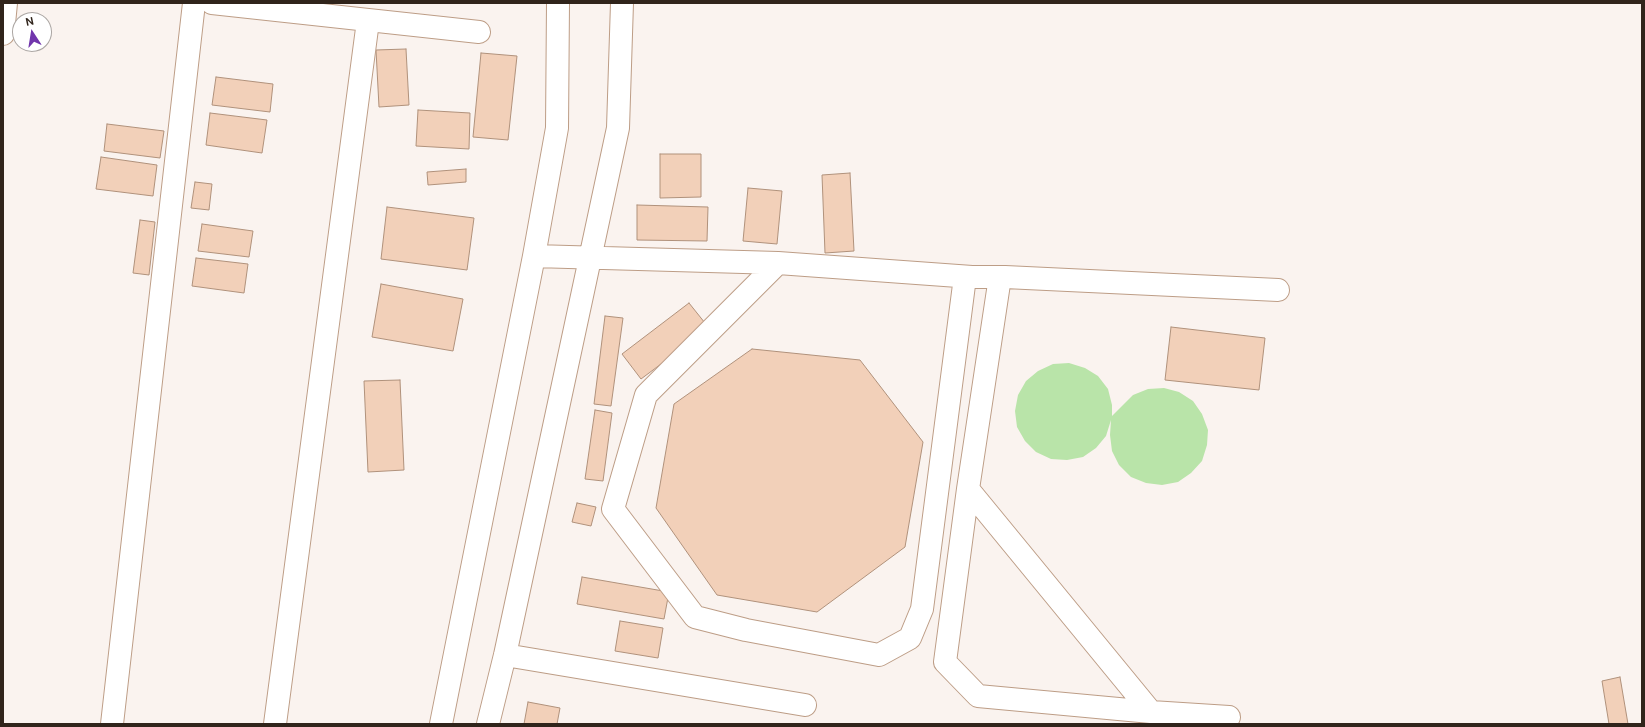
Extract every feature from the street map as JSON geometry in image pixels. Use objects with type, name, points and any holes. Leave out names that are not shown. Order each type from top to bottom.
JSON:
[{"type":"street","points":[[3,34],[6,3]]},
{"type":"street","points":[[112,724],[194,3]]},
{"type":"street","points":[[212,3],[320,9],[368,21],[479,32]]},
{"type":"street","points":[[441,724],[534,256],[557,128],[558,3]]},
{"type":"street","points":[[488,724],[505,655],[618,128],[622,3]]},
{"type":"street","points":[[275,724],[368,21]]},
{"type":"street","points":[[534,256],[778,263],[965,277],[1000,277],[1278,290]]},
{"type":"street","points":[[778,263],[646,396],[613,509],[695,617],[746,630],[880,655],[910,638],[922,609],[965,277]]},
{"type":"street","points":[[1000,277],[968,489],[945,662],[978,696],[1151,712],[1229,717]]},
{"type":"street","points":[[968,489],[1151,712]]},
{"type":"street","points":[[505,655],[805,705]]},
{"type":"green space","points":[[1069,363],[1085,368],[1098,376],[1108,389],[1112,405],[1112,416],[1133,395],[1148,389],[1164,388],[1179,392],[1193,401],[1202,414],[1208,430],[1207,445],[1202,461],[1191,473],[1178,482],[1162,485],[1146,483],[1131,477],[1119,465],[1112,451],[1110,435],[1111,420],[1106,436],[1096,448],[1083,457],[1067,460],[1051,459],[1036,452],[1025,441],[1017,427],[1015,411],[1018,395],[1026,381],[1038,371],[1053,364]]},
{"type":"building","points":[[406,49],[409,105],[379,107],[376,50]]},
{"type":"building","points":[[481,53],[517,56],[508,140],[473,137]]},
{"type":"building","points":[[216,77],[273,84],[270,112],[212,105]]},
{"type":"building","points":[[418,110],[470,113],[469,149],[416,146]]},
{"type":"building","points":[[210,113],[267,120],[262,153],[206,145]]},
{"type":"building","points":[[107,124],[164,131],[160,158],[104,151]]},
{"type":"building","points":[[660,154],[701,154],[701,197],[660,198]]},
{"type":"building","points":[[101,157],[157,165],[153,196],[96,189]]},
{"type":"building","points":[[466,169],[466,182],[428,185],[427,172]]},
{"type":"building","points":[[850,173],[854,251],[825,253],[822,175]]},
{"type":"building","points":[[195,182],[212,184],[209,210],[191,208]]},
{"type":"building","points":[[748,188],[782,191],[777,244],[743,241]]},
{"type":"building","points":[[637,205],[708,207],[707,241],[637,240]]},
{"type":"building","points":[[387,207],[474,218],[467,270],[381,259]]},
{"type":"building","points":[[140,220],[155,222],[149,275],[133,273]]},
{"type":"building","points":[[202,224],[253,231],[249,257],[198,251]]},
{"type":"building","points":[[196,258],[248,264],[244,293],[192,286]]},
{"type":"building","points":[[381,284],[463,299],[453,351],[372,337]]},
{"type":"building","points":[[689,303],[709,328],[641,379],[622,354]]},
{"type":"building","points":[[605,316],[623,318],[611,406],[594,404]]},
{"type":"building","points":[[1171,327],[1265,338],[1259,390],[1165,380]]},
{"type":"building","points":[[752,349],[860,360],[923,442],[905,547],[817,612],[717,595],[656,508],[674,404]]},
{"type":"building","points":[[400,380],[404,470],[368,472],[364,381]]},
{"type":"building","points":[[595,410],[612,413],[603,481],[585,479]]},
{"type":"building","points":[[577,503],[596,507],[591,526],[572,522]]},
{"type":"building","points":[[582,577],[669,592],[664,619],[577,604]]},
{"type":"building","points":[[620,621],[663,628],[658,658],[615,651]]},
{"type":"building","points":[[1620,677],[1628,724],[1609,724],[1602,681]]},
{"type":"building","points":[[528,702],[560,708],[557,724],[524,724]]}]
